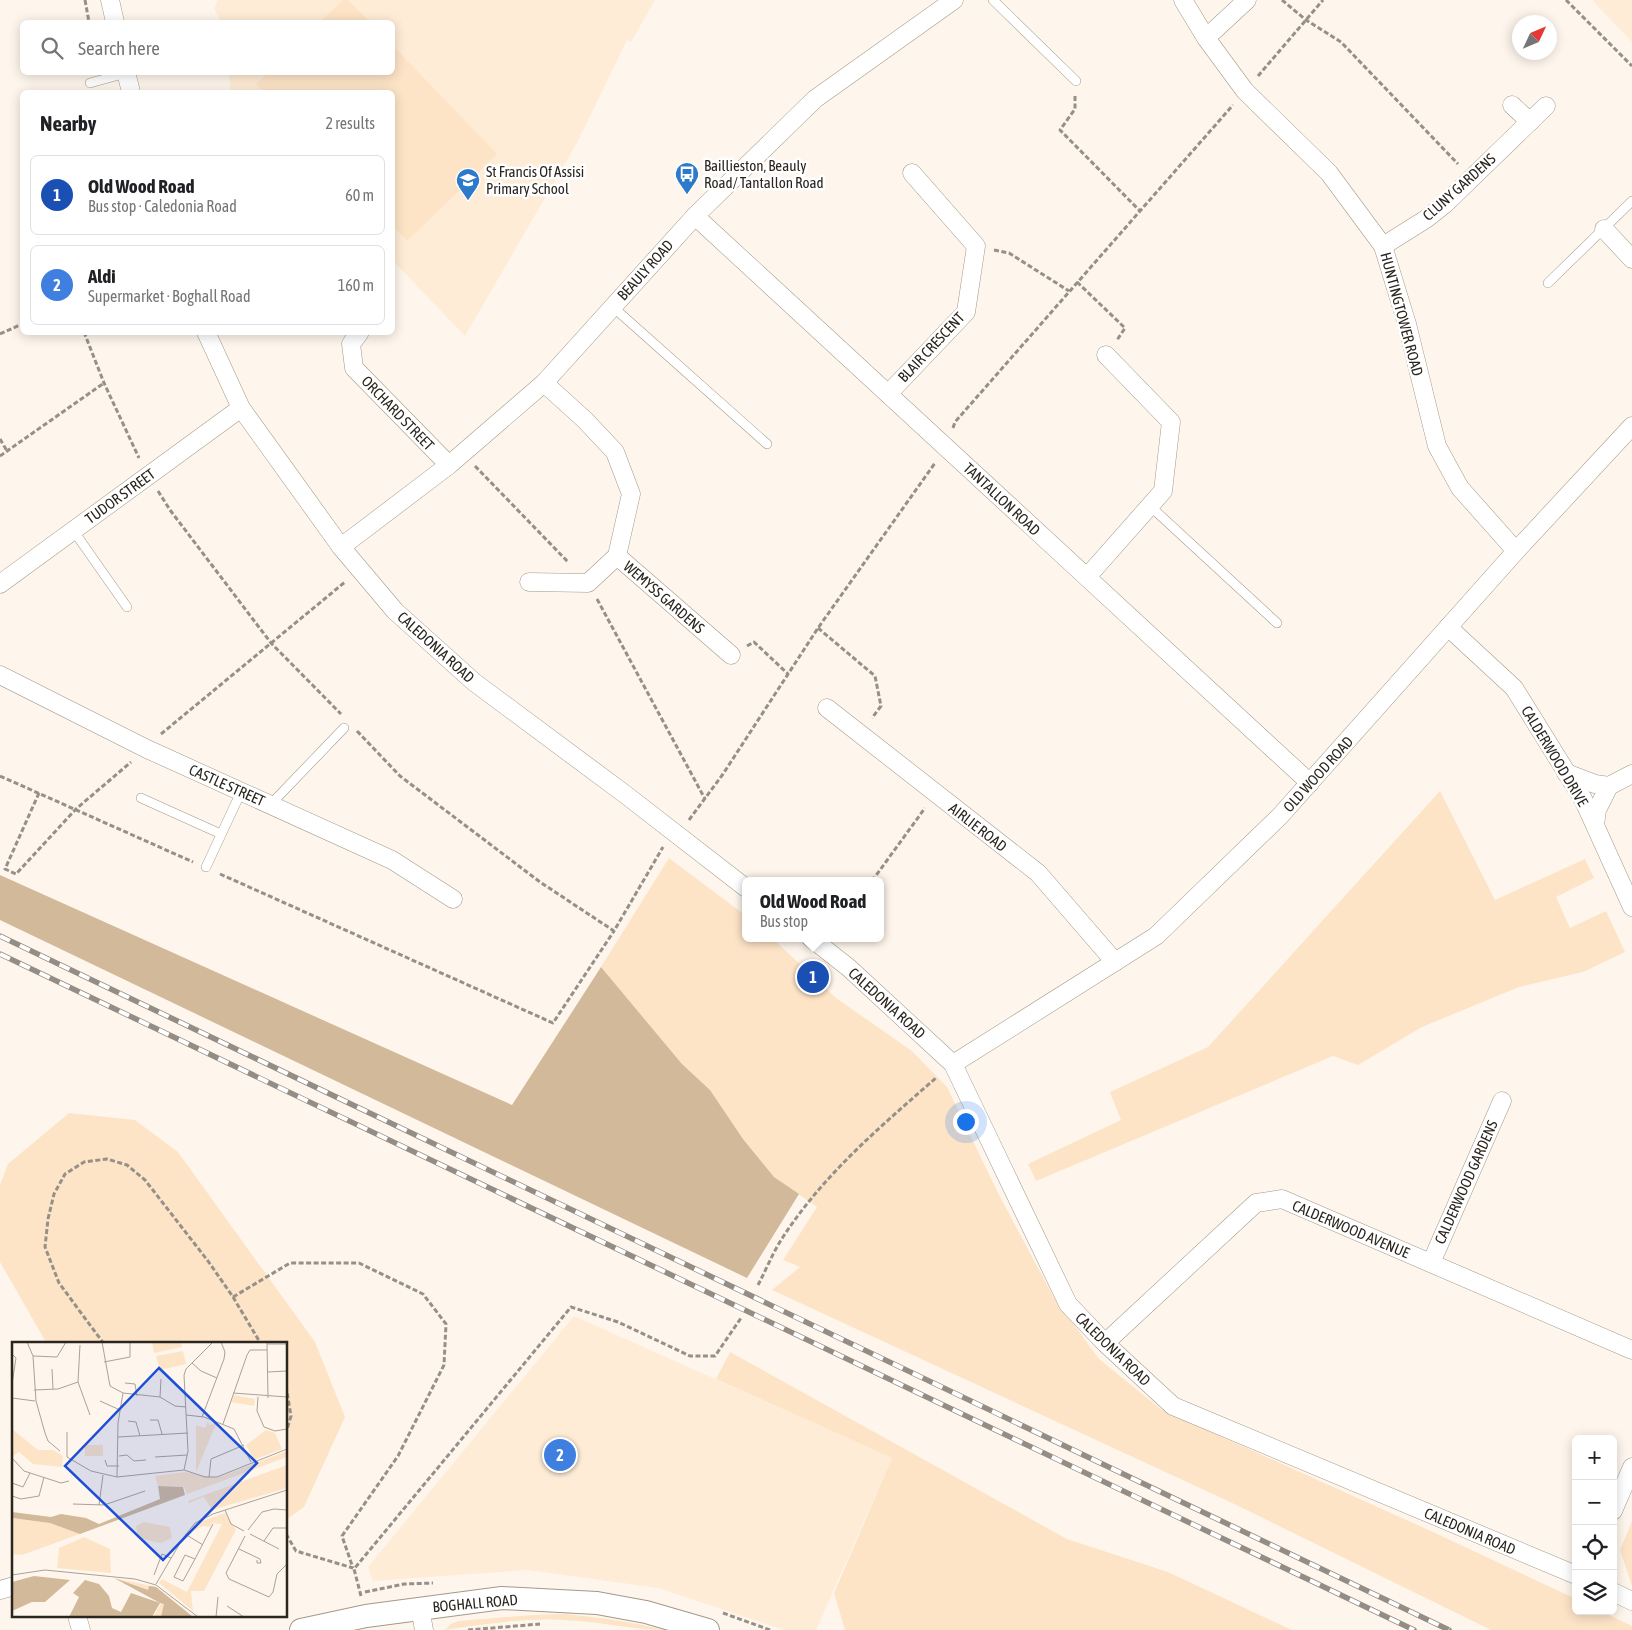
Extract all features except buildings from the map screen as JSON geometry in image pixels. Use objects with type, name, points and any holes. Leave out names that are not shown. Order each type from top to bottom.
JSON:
[{"type":"street","points":[[110,0],[115,20]]},
{"type":"street","name":"HUNTINGTOWER ROAD","points":[[1183,0],[1206,38],[1245,91],[1329,174],[1383,246],[1407,324],[1437,446],[1460,488],[1516,551]]},
{"type":"street","points":[[1206,38],[1247,0]]},
{"type":"street","name":"BEAULY ROAD","points":[[341,547],[449,465],[544,382],[695,216],[815,99],[945,2]]},
{"type":"street","points":[[127,75],[130,90]]},
{"type":"street","points":[[1512,105],[1530,122]]},
{"type":"street","name":"CLUNY GARDENS","points":[[1383,246],[1426,219],[1445,204],[1546,106]]},
{"type":"street","points":[[912,173],[976,246]]},
{"type":"street","name":"TANTALLON ROAD","points":[[695,216],[1310,783]]},
{"type":"street","points":[[1604,230],[1632,258]]},
{"type":"street","name":"BLAIR CRESCENT","points":[[888,394],[966,312],[976,246]]},
{"type":"street","name":"CALEDONIA ROAD","points":[[207,335],[241,408],[341,547],[394,611],[474,682],[742,885]]},
{"type":"street","name":"ORCHARD STREET","points":[[358,335],[351,344],[354,368],[449,465]]},
{"type":"street","points":[[1087,578],[1163,491],[1171,422],[1106,355]]},
{"type":"street","name":"WEMYSS GARDENS","points":[[544,382],[586,420],[615,452],[631,494],[617,556],[731,655]]},
{"type":"street","name":"TUDOR STREET","points":[[0,584],[241,408]]},
{"type":"street","name":"OLD WOOD ROAD","points":[[953,1064],[1156,936],[1280,816],[1516,551],[1630,431]]},
{"type":"street","points":[[529,582],[588,583],[617,556]]},
{"type":"street","name":"CALDERWOOD DRIVE","points":[[1448,627],[1514,688],[1583,799],[1632,907]]},
{"type":"street","name":"CASTLE STREET","points":[[0,675],[147,749],[392,860],[452,899]]},
{"type":"street","name":"AIRLIE ROAD","points":[[826,708],[1038,873],[1115,962]]},
{"type":"street","points":[[1566,773],[1595,784],[1609,786],[1632,774]]},
{"type":"street","points":[[1594,825],[1598,810],[1609,786]]},
{"type":"street","name":"CALEDONIA ROAD","points":[[816,942],[849,968],[953,1064],[1068,1304],[1173,1406],[1572,1573]]},
{"type":"street","name":"CALDERWOOD GARDENS","points":[[1431,1263],[1502,1101]]},
{"type":"street","name":"CALDERWOOD AVENUE","points":[[1105,1342],[1256,1203],[1282,1199],[1632,1350]]},
{"type":"street","points":[[1617,1502],[1632,1467]]},
{"type":"street","points":[[1617,1594],[1632,1601]]},
{"type":"street","name":"BOGHALL ROAD","points":[[301,1630],[366,1616],[422,1619],[502,1598],[597,1603],[646,1612],[708,1630]]},
{"type":"lane","points":[[993,0],[1076,81]]},
{"type":"lane","points":[[90,83],[119,75]]},
{"type":"lane","points":[[1548,282],[1632,201]]},
{"type":"lane","points":[[612,307],[767,444]]},
{"type":"lane","points":[[1150,506],[1277,622]]},
{"type":"lane","points":[[73,530],[127,607]]},
{"type":"lane","points":[[270,805],[347,725]]},
{"type":"lane","points":[[206,868],[242,792]]},
{"type":"lane","points":[[141,798],[221,834]]},
{"type":"path","points":[[85,0],[89,20]]},
{"type":"path","points":[[1282,0],[1306,20],[1342,42],[1471,178]]},
{"type":"path","points":[[0,776],[553,1023],[614,931],[673,831],[690,819],[705,799],[818,628],[946,448],[955,422],[1324,0]]},
{"type":"path","points":[[1566,0],[1632,66]]},
{"type":"path","points":[[1076,81],[1075,109],[1060,130],[1140,211]]},
{"type":"path","points":[[976,246],[1009,253],[1069,291]]},
{"type":"path","points":[[1077,282],[1126,328],[1106,355]]},
{"type":"path","points":[[0,334],[20,325]]},
{"type":"path","points":[[85,335],[104,383],[148,476],[170,510],[271,643],[347,725],[400,776],[540,882],[614,931]]},
{"type":"path","points":[[0,456],[104,383]]},
{"type":"path","points":[[0,439],[7,450]]},
{"type":"path","points":[[463,453],[588,583],[705,799]]},
{"type":"path","points":[[818,628],[875,676],[881,706],[861,735]]},
{"type":"path","points":[[731,655],[754,642],[788,674]]},
{"type":"path","points":[[875,877],[935,793]]},
{"type":"path","points":[[758,1285],[782,1239],[815,1193],[861,1144],[953,1064]]},
{"type":"path","points":[[103,1342],[59,1283],[45,1247],[48,1218],[54,1194],[64,1174],[84,1162],[107,1159],[127,1166],[145,1180],[234,1297],[260,1342]]},
{"type":"path","points":[[234,1297],[290,1263],[359,1263],[423,1294],[446,1324],[444,1365],[398,1456],[342,1536],[354,1569],[366,1616]]},
{"type":"path","points":[[354,1569],[571,1307],[618,1322],[690,1356],[715,1356],[741,1318]]},
{"type":"path","points":[[288,1398],[291,1416],[288,1426]]},
{"type":"path","points":[[288,1537],[296,1551],[354,1569]]},
{"type":"path","points":[[468,1630],[550,1624]]},
{"type":"shaded area","name":"St Francis Of Assisi Primary School","points":[[218,0],[655,0],[631,42],[627,40],[578,141],[465,336],[395,263],[395,90],[231,90],[229,75],[395,75],[395,20],[221,20],[214,9]]},
{"type":"shaded area","points":[[343,0],[348,0],[368,20],[322,20]]},
{"type":"shaded area","points":[[1592,0],[1632,0],[1632,42]]},
{"type":"shaded area","points":[[395,48],[497,154],[407,241],[395,228],[395,90],[262,90],[256,84],[266,75],[395,75]]},
{"type":"shaded area","points":[[1440,791],[1495,900],[1585,859],[1594,878],[1556,897],[1570,928],[1606,911],[1625,952],[1583,972],[1519,987],[1422,1027],[1358,1065],[1333,1056],[1036,1181],[1028,1164],[1121,1120],[1110,1092],[1208,1047]]},
{"type":"shaded area","points":[[669,858],[742,913],[742,942],[776,942],[836,998],[912,1051],[947,1087],[999,1195],[1053,1296],[1099,1359],[1162,1410],[1433,1532],[1572,1597],[1572,1615],[1609,1615],[1632,1626],[1632,1630],[1491,1630],[1228,1501],[772,1290],[800,1267],[783,1260],[817,1207],[774,1177],[743,1139],[710,1090],[682,1064],[601,967]]},
{"type":"shaded area","points":[[0,875],[512,1105],[601,967],[682,1064],[710,1090],[743,1139],[774,1177],[799,1194],[747,1278],[0,920]]},
{"type":"shaded area","points":[[69,1113],[135,1120],[178,1152],[315,1342],[345,1417],[304,1507],[288,1519],[288,1342],[46,1342],[0,1262],[0,1185],[8,1164]]},
{"type":"shaded area","points":[[574,1316],[892,1458],[816,1630],[784,1630],[658,1588],[528,1570],[373,1581],[368,1567]]},
{"type":"shaded area","points":[[730,1352],[1067,1539],[1168,1572],[1292,1630],[845,1630],[834,1593],[892,1458],[716,1379]]},
{"type":"shaded area","points":[[1632,1521],[1632,1586],[1620,1550]]},
{"type":"shaded area","points":[[564,1614],[615,1620],[665,1630],[640,1629],[576,1621],[534,1620],[445,1630],[451,1624],[458,1621]]},
{"type":"railway","points":[[0,936],[1449,1630]]},
{"type":"railway","points":[[0,954],[1414,1630]]},
{"type":"place","name":"Baillieston, Beauly Road/ Tantallon Road","points":[[687,195]]},
{"type":"place","name":"St Francis Of Assisi Primary School","points":[[468,201]]},
{"type":"place","name":"Old Wood Road","points":[[813,977]]},
{"type":"place","name":"Aldi","points":[[560,1455]]}]
